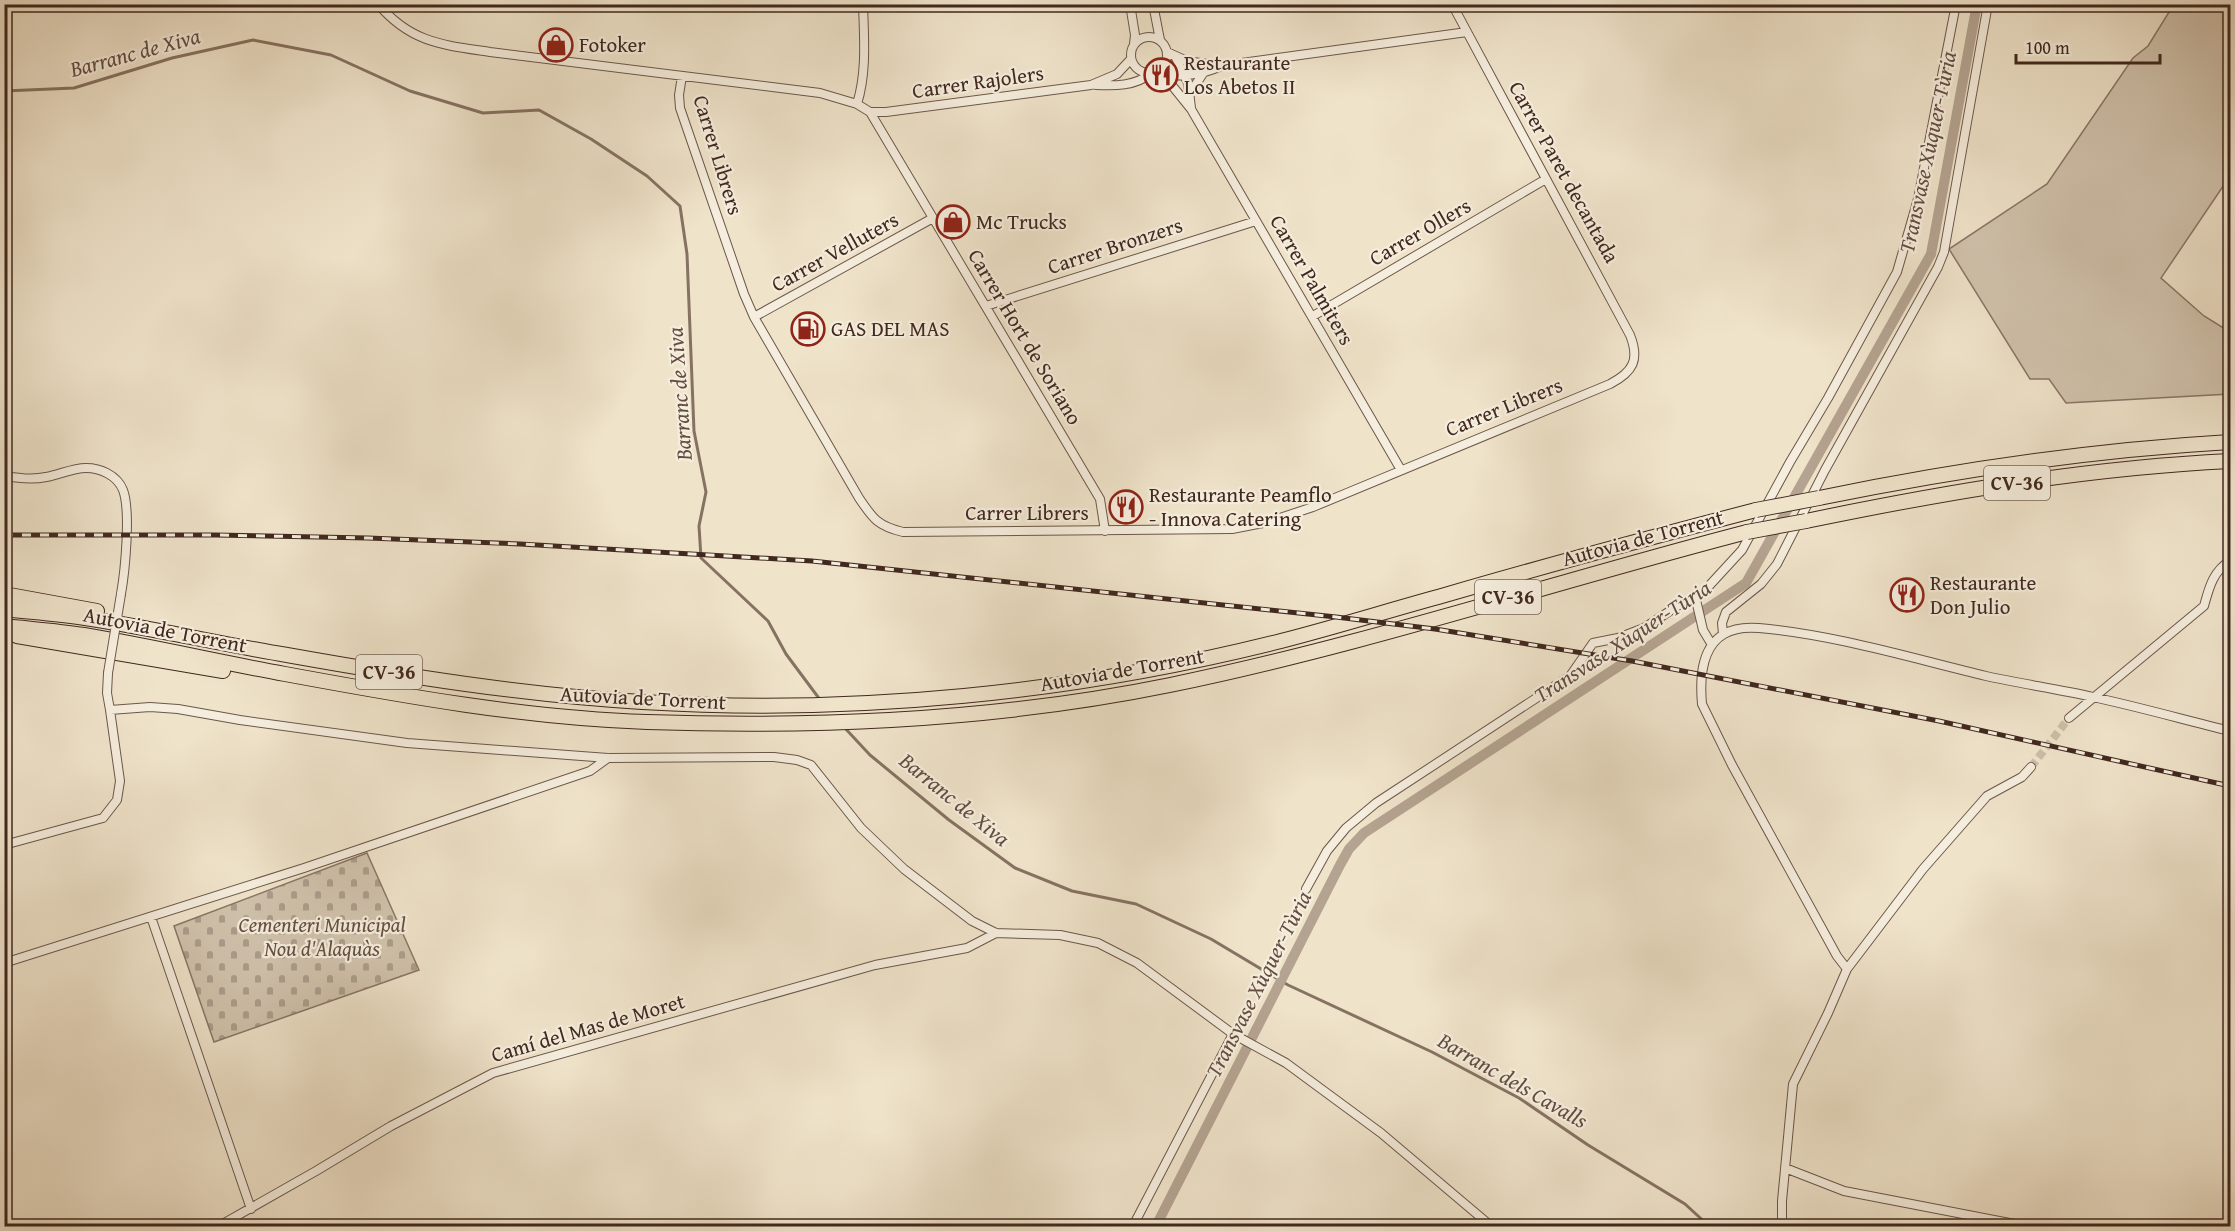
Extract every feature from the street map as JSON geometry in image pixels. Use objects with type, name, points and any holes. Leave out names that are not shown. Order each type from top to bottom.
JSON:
[{"type":"highway","name":"Autovia de Torrent","points":[[4,609],[86,618],[290,656],[540,694],[634,701],[778,705],[885,702],[997,692],[1064,683],[1163,666],[1279,641],[1636,541],[1756,510],[1919,477],[2053,458],[2230,442]]},
{"type":"highway","name":"Autovia de Torrent","points":[[4,626],[83,635],[434,700],[540,713],[643,722],[786,724],[894,720],[1002,711],[1167,686],[1321,650],[1638,560],[1747,532],[1921,497],[2065,475],[2230,461]]},
{"type":"highway","points":[[4,594],[364,662],[438,680]]},
{"type":"highway","points":[[4,634],[431,707],[540,713]]},
{"type":"street","name":"Carrer Hort de Soriano","points":[[378,4],[392,21],[411,33],[439,44],[820,93],[857,104],[870,112],[1100,499],[1105,531]]},
{"type":"street","points":[[857,104],[862,88],[864,67],[863,4]]},
{"type":"street","points":[[1130,4],[1135,35],[1131,59],[1140,71],[1154,73],[1166,63],[1167,52],[1160,40],[1153,4]]},
{"type":"street","name":"Carrer Paret decantada","points":[[1452,4],[1630,335],[1635,347],[1633,360]]},
{"type":"street","points":[[1306,889],[1333,843],[1346,828],[1376,803],[1570,676],[1593,643],[1618,638],[1644,628],[1683,603],[1696,600],[1743,550],[1897,272],[1918,200],[1956,4]]},
{"type":"street","points":[[1723,634],[1722,623],[1726,612],[1761,584],[1777,564],[1825,470],[1938,267],[1944,252],[1988,4]]},
{"type":"street","name":"Carrer Rajolers","points":[[1167,52],[1204,65],[1220,66],[1467,32]]},
{"type":"street","points":[[1134,44],[1146,37],[1160,40]]},
{"type":"street","name":"Carrer Palmiters","points":[[1175,56],[1190,93],[1191,109]]},
{"type":"street","name":"Carrer Rajolers","points":[[1091,85],[1117,74],[1131,59]]},
{"type":"street","name":"Carrer Rajolers","points":[[870,112],[886,112],[1091,85],[1111,86],[1140,81],[1154,73],[1169,76],[1204,72],[1220,66]]},
{"type":"street","points":[[1190,93],[1204,72]]},
{"type":"street","name":"Carrer Palmiters","points":[[1154,73],[1170,83],[1191,109],[1401,470]]},
{"type":"street","name":"Carrer Librers","points":[[682,76],[679,95],[680,108],[754,317],[859,498],[877,522],[889,528],[903,532],[1247,528],[1313,507],[1610,384],[1625,376],[1633,360]]},
{"type":"street","name":"Carrer Ollers","points":[[1313,316],[1546,179]]},
{"type":"street","name":"Carrer Velluters","points":[[754,317],[933,218]]},
{"type":"street","name":"Carrer Bronzers","points":[[986,306],[1256,221]]},
{"type":"street","points":[[4,476],[30,479],[84,468],[100,470],[114,477],[122,488],[126,502],[126,559],[108,673],[107,693],[120,781],[117,800],[103,818],[4,845]]},
{"type":"street","points":[[2069,718],[2204,606],[2211,582],[2223,565],[2230,561]]},
{"type":"street","points":[[1696,600],[1703,630],[1712,645]]},
{"type":"street","points":[[1847,969],[1766,826],[1702,704],[1701,676],[1704,660],[1712,645],[1723,634],[1740,628],[1758,628],[1825,638],[1988,676],[2093,697],[2230,731]]},
{"type":"street","points":[[110,710],[150,707],[178,709],[407,743],[608,758],[774,757],[797,759],[811,765],[861,828],[904,869],[972,921],[996,933],[1060,935],[1098,943],[1137,963],[1233,1034],[1286,1063],[1381,1133],[1491,1227]]},
{"type":"street","points":[[4,963],[151,917],[590,771],[608,758]]},
{"type":"street","points":[[1782,1227],[1782,1201],[1792,1084],[1828,1013],[1847,969],[1923,869],[1987,796],[2022,777],[2031,767]]},
{"type":"street","points":[[151,917],[251,1209]]},
{"type":"street","name":"Camí del Mas de Moret","points":[[219,1227],[391,1126],[493,1073],[875,965],[967,948],[996,933]]},
{"type":"street","points":[[1133,1227],[1233,1034]]},
{"type":"street","points":[[1785,1168],[1844,1191],[2025,1227]]},
{"type":"green space","points":[[2174,4],[2230,5],[2230,176],[2161,278],[2204,316],[2230,332],[2230,394],[2066,403],[2049,379],[2030,379],[1949,249],[2047,184],[2133,58],[2148,46]]},
{"type":"green space","name":"Cementeri Municipal Nou d'Alaquàs","points":[[367,853],[419,970],[214,1042],[174,926]]},
{"type":"waterway","name":"Transvase Xùquer-Tùria","points":[[1156,1226],[1349,849],[1364,833],[1746,583],[1931,254],[1977,4]]},
{"type":"waterway","name":"Barranc de Xiva","points":[[4,91],[74,88],[172,58],[253,40],[331,55],[410,91],[483,113],[539,110],[591,139],[647,176],[680,206],[687,254],[694,431],[706,492],[699,526],[701,558],[768,621],[786,654],[821,701]]},
{"type":"waterway","name":"Barranc de Xiva","points":[[843,726],[870,755],[949,820],[1015,868],[1072,891],[1136,904],[1211,939],[1288,985],[1432,1052],[1519,1098],[1588,1145],[1685,1204],[1709,1226]]},
{"type":"tunnel","points":[[2031,767],[2069,718]]},
{"type":"railway","points":[[4,535],[368,538],[520,544],[812,561],[1336,617],[1435,629],[1632,661],[1939,721],[2230,786]]},
{"type":"place","name":"Fotoker","points":[[556,45]]},
{"type":"place","name":"Restaurante Los Abetos II","points":[[1161,75]]},
{"type":"place","name":"Mc Trucks","points":[[953,222]]},
{"type":"place","name":"GAS DEL MAS","points":[[808,329]]},
{"type":"place","name":"Restaurante Peamflo - Innova Catering","points":[[1126,507]]},
{"type":"place","name":"Restaurante Don Julio","points":[[1907,595]]},
{"type":"water label","name":"Barranc dels Cavalls","points":[[1513,1080]]}]
